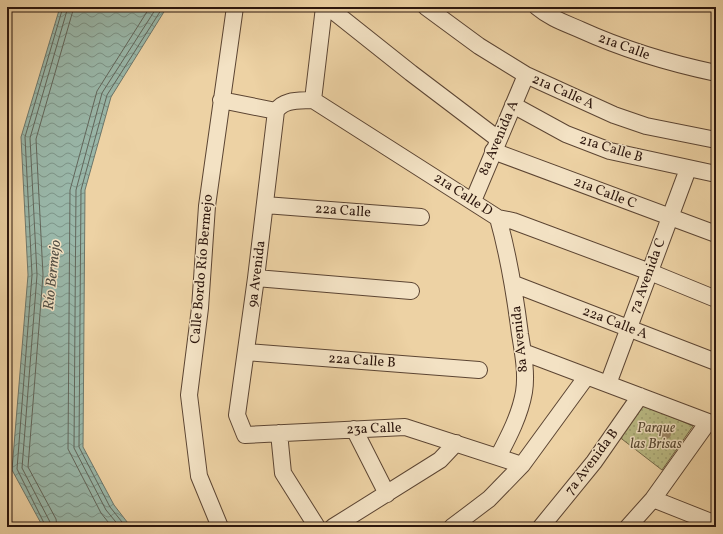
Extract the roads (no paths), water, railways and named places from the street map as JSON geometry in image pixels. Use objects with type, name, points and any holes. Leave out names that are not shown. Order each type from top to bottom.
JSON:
[{"type":"street","name":"Calle Bordo Río Bermejo","points":[[220,527],[199,476],[189,394],[200,308],[207,206],[235,7]]},
{"type":"street","points":[[221,100],[276,111],[280,104],[313,100],[324,7]]},
{"type":"street","name":"21a Calle C","points":[[328,7],[411,73],[496,145],[670,217],[716,234]]},
{"type":"street","name":"21a Calle A","points":[[426,7],[479,46],[526,75],[614,115],[646,126],[716,140]]},
{"type":"street","name":"21a Calle","points":[[537,7],[548,16],[605,41],[668,63],[716,73]]},
{"type":"street","name":"8a Avenida A","points":[[473,201],[526,75]]},
{"type":"street","name":"21a Calle D","points":[[313,100],[498,218],[512,221],[650,272],[716,299]]},
{"type":"street","name":"21a Calle B","points":[[513,105],[566,134],[610,151],[716,174]]},
{"type":"street","name":"9a Avenida","points":[[245,435],[237,415],[256,278],[276,111]]},
{"type":"street","name":"7a Avenida C","points":[[608,384],[688,169]]},
{"type":"street","name":"22a Calle","points":[[265,205],[421,217]]},
{"type":"street","name":"8a Avenida","points":[[498,218],[514,284],[523,352],[525,390],[520,412],[498,457]]},
{"type":"street","points":[[256,278],[411,291]]},
{"type":"street","name":"22a Calle A","points":[[514,284],[716,362]]},
{"type":"street","name":"22a Calle B","points":[[246,352],[479,370]]},
{"type":"street","points":[[523,352],[712,423],[653,500],[628,527]]},
{"type":"street","points":[[452,527],[489,499],[522,465],[587,376]]},
{"type":"street","name":"7a Avenida B","points":[[541,527],[594,462],[640,396]]},
{"type":"street","name":"23a Calle","points":[[245,435],[405,427],[522,465]]},
{"type":"street","points":[[354,429],[387,494]]},
{"type":"street","points":[[279,434],[283,473],[317,527]]},
{"type":"street","points":[[333,527],[440,460],[456,443]]},
{"type":"street","points":[[653,500],[716,524]]},
{"type":"water","name":"Río Bermejo","points":[[60,7],[167,7],[111,97],[85,190],[83,447],[114,505],[131,527],[43,527],[12,470],[28,275],[21,137]]},
{"type":"park label","name":"Parque las Brisas","points":[[656,436]]}]
